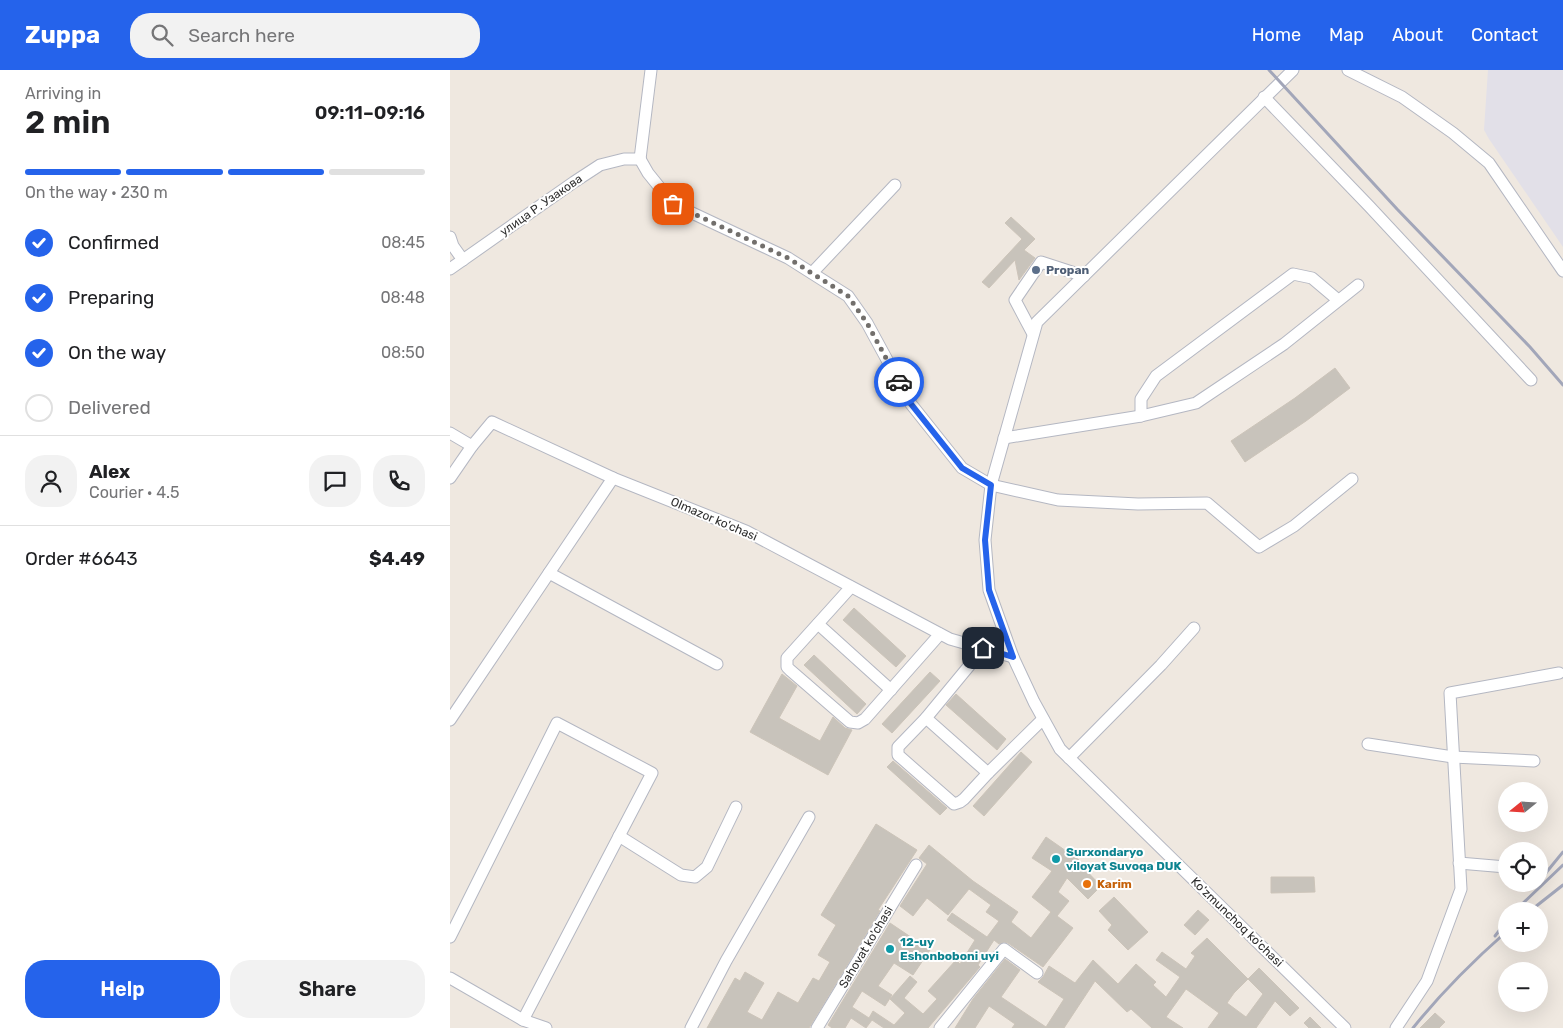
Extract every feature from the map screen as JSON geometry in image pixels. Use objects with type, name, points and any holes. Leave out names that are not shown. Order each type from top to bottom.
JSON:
[{"type":"street","points":[[651,70],[640,159],[648,173],[673,204],[788,258],[848,296],[867,323],[911,404],[962,468],[991,485],[1058,500],[1138,504],[1206,503],[1259,548],[1294,526],[1352,478]]},
{"type":"street","name":"Ko'zmunchoq ko'chasi","points":[[1293,70],[1037,322],[991,485],[985,540],[989,590],[1013,657],[1060,749],[1345,1028]]},
{"type":"street","points":[[1348,70],[1402,97],[1453,133],[1489,163],[1563,271]]},
{"type":"street","points":[[1264,97],[1369,206],[1531,380]]},
{"type":"street","name":"улица Р. Узакова","points":[[450,269],[600,165],[624,159],[640,159]]},
{"type":"street","points":[[812,272],[895,185]]},
{"type":"street","points":[[450,237],[453,246],[462,260]]},
{"type":"street","points":[[1034,334],[1015,300],[1041,262],[1084,276]]},
{"type":"street","points":[[1141,416],[1141,399],[1156,376],[1293,274],[1312,278],[1338,300]]},
{"type":"street","points":[[1004,438],[1141,416],[1196,403],[1284,344],[1358,284]]},
{"type":"street","name":"Olmazor ko'chasi","points":[[472,446],[492,422],[613,478],[746,530],[950,639],[1013,657]]},
{"type":"street","points":[[450,433],[472,446],[450,478]]},
{"type":"street","points":[[450,720],[613,478]]},
{"type":"street","points":[[549,573],[717,664]]},
{"type":"street","points":[[851,587],[787,658],[787,667],[850,722],[858,723],[865,720],[940,634]]},
{"type":"street","points":[[818,624],[891,690]]},
{"type":"street","points":[[1069,758],[1161,665],[1194,628]]},
{"type":"street","points":[[983,648],[926,718],[898,747],[898,755],[954,804],[964,799],[1043,719]]},
{"type":"street","points":[[1396,1028],[1427,980],[1461,889],[1450,693],[1559,673]]},
{"type":"street","points":[[926,718],[988,773]]},
{"type":"street","points":[[450,937],[557,723],[652,773],[523,1020]]},
{"type":"street","points":[[1368,744],[1453,758],[1534,761]]},
{"type":"street","points":[[619,836],[681,875],[695,876],[707,867],[736,807]]},
{"type":"street","points":[[691,1028],[726,961],[810,817]]},
{"type":"street","points":[[1459,863],[1498,866]]},
{"type":"street","name":"Sahovat ko'chasi","points":[[817,1028],[916,865]]},
{"type":"street","points":[[940,1028],[1004,949],[1038,973]]},
{"type":"street","points":[[451,982],[523,1020],[546,1028]]},
{"type":"shaded area","points":[[1488,70],[1563,70],[1563,247],[1484,130]]},
{"type":"building","points":[[1011,217],[1035,239],[1024,250],[1035,258],[1019,280],[1015,260],[989,288],[982,282],[1022,239],[1005,223]]},
{"type":"building","points":[[1335,368],[1350,388],[1306,421],[1245,462],[1231,441],[1295,398]]},
{"type":"building","points":[[854,608],[906,656],[896,667],[843,620]]},
{"type":"building","points":[[814,655],[866,704],[857,714],[804,665]]},
{"type":"building","points":[[930,672],[940,681],[892,733],[882,724]]},
{"type":"building","points":[[782,674],[797,686],[779,718],[820,741],[833,717],[845,728],[852,730],[828,775],[750,732]]},
{"type":"building","points":[[956,694],[1006,739],[997,750],[946,705]]},
{"type":"building","points":[[1021,752],[1032,762],[984,816],[973,806]]},
{"type":"building","points":[[893,761],[947,808],[940,815],[887,767]]},
{"type":"building","points":[[876,824],[917,850],[878,910],[880,911],[809,1028],[707,1028],[735,978],[740,981],[745,972],[764,983],[747,1012],[762,1020],[778,992],[798,1003],[813,978],[819,981],[830,962],[818,955],[836,925],[821,915]]},
{"type":"building","points":[[1046,837],[1079,860],[1078,862],[1101,886],[1088,899],[1067,878],[1058,892],[1069,901],[1057,916],[1073,928],[1043,967],[1008,943],[999,944],[994,940],[978,965],[980,967],[928,1028],[884,1028],[872,1020],[866,1028],[851,1018],[845,1028],[832,1028],[828,1025],[890,923],[930,950],[913,975],[894,963],[878,986],[892,995],[885,1006],[862,991],[852,1007],[869,1018],[873,1011],[894,1025],[905,1013],[890,999],[910,976],[917,982],[904,998],[923,1014],[937,999],[928,991],[956,960],[960,964],[975,940],[947,920],[952,913],[987,937],[999,921],[986,912],[991,905],[969,889],[948,915],[927,898],[913,916],[900,906],[927,864],[919,858],[929,845],[973,881],[1018,912],[1011,922],[1031,938],[1051,912],[1032,897],[1052,871],[1032,858]]},
{"type":"building","points":[[1271,877],[1314,877],[1315,892],[1271,893]]},
{"type":"building","points":[[1114,897],[1148,932],[1128,950],[1108,930],[1112,925],[1099,911]]},
{"type":"building","points":[[1198,910],[1209,920],[1195,935],[1184,925]]},
{"type":"building","points":[[1207,938],[1248,979],[1259,968],[1299,1008],[1290,1016],[1275,1001],[1256,1028],[1208,1028],[1219,1013],[1186,989],[1166,1017],[1183,1028],[1152,1028],[1131,1009],[1127,1012],[1095,981],[1064,1028],[1012,1028],[1015,1024],[989,1006],[975,1028],[955,1028],[973,999],[1005,959],[1020,970],[1001,997],[1046,1027],[1064,999],[1038,982],[1049,966],[1075,983],[1093,960],[1118,984],[1136,964],[1156,982],[1153,985],[1166,997],[1180,977],[1156,960],[1162,952],[1186,969],[1195,956],[1191,953]],"holes":[[[1248,979],[1263,994],[1246,1017],[1227,1003]]]},
{"type":"building","points":[[1435,1013],[1445,1022],[1439,1028],[1420,1028]]},
{"type":"building","points":[[1310,1017],[1321,1028],[1309,1028],[1304,1023]]},
{"type":"railway","points":[[1269,70],[1397,209],[1530,347],[1563,385]]},
{"type":"railway","points":[[1548,870],[1563,852]]},
{"type":"railway","points":[[1524,902],[1563,865]]},
{"type":"railway","points":[[1541,902],[1563,885]]},
{"type":"railway","points":[[1495,936],[1498,932]]},
{"type":"railway","points":[[1413,1028],[1457,978],[1498,939]]},
{"type":"way so far","points":[[673,204],[788,258],[848,296],[867,323],[899,382]]},
{"type":"place","name":"Propan","points":[[1036,270]]},
{"type":"place","name":"Surxondaryo viloyat Suvoqa DUK","points":[[1056,859]]},
{"type":"place","name":"Karim","points":[[1087,884]]},
{"type":"place","name":"12-uy Eshonboboni uyi","points":[[890,949]]},
{"type":"route","points":[[899,382],[911,404],[962,468],[991,485],[985,540],[989,590],[1013,657],[983,648]]}]
